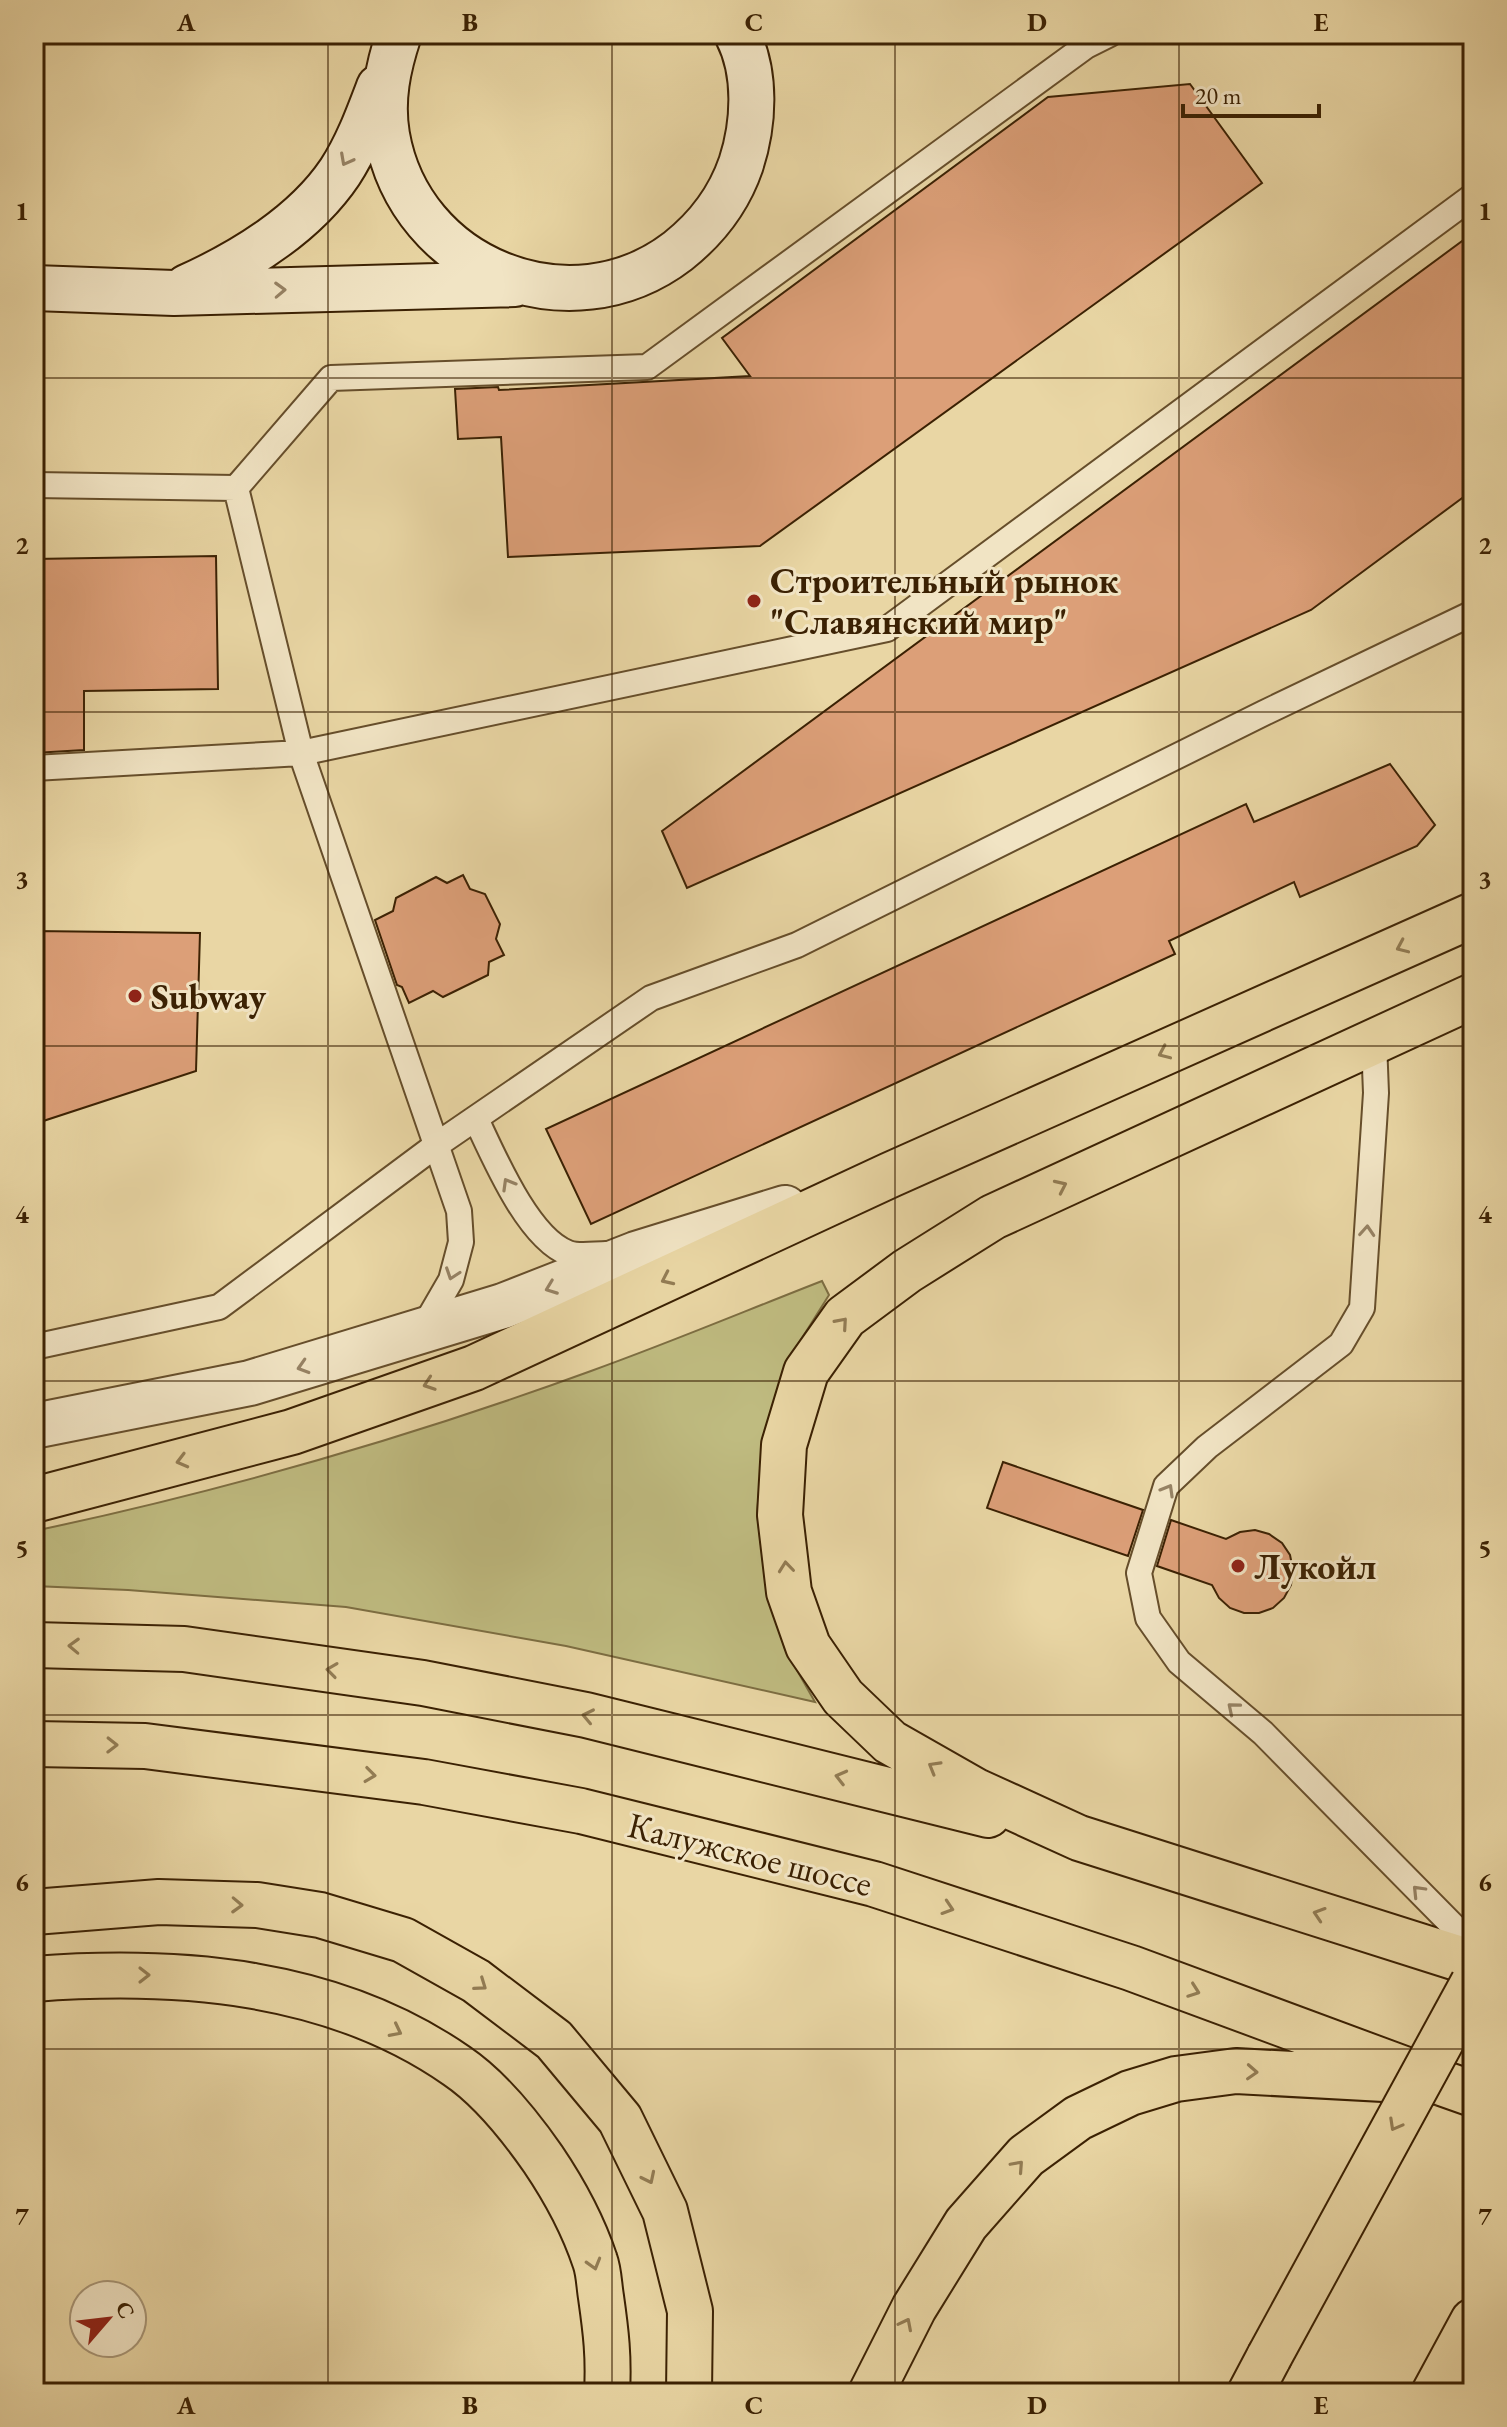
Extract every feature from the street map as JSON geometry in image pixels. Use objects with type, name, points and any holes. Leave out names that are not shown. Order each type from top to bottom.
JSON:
[{"type":"main road","points":[[34,1500],[292,1432],[474,1368],[890,1175],[1473,915]]},
{"type":"main road","points":[[1079,1838],[976,1791],[890,1742],[843,1697],[808,1646],[789,1592],[780,1515],[784,1445],[806,1372],[845,1317],[907,1271],[993,1217],[1473,996]]},
{"type":"main road","points":[[34,1645],[184,1649],[423,1683],[586,1715],[1079,1838],[1473,1963]]},
{"type":"main road","name":"Калужское шоссе","points":[[34,1744],[145,1746],[424,1782],[581,1811],[874,1884],[1131,1968],[1456,2088]]},
{"type":"main road","points":[[34,1912],[159,1902],[257,1905],[320,1915],[403,1940],[476,1981],[554,2040],[620,2119],[665,2211],[690,2311],[689,2393]]},
{"type":"main road","points":[[34,1979],[153,1974],[241,1982],[321,2001],[394,2028],[459,2067],[518,2124],[564,2189],[596,2263],[609,2351],[607,2393]]},
{"type":"main road","points":[[1259,2375],[1473,1983]]},
{"type":"main road","points":[[871,2393],[914,2308],[966,2224],[1026,2156],[1078,2118],[1130,2093],[1176,2079],[1236,2071],[1456,2088]]},
{"type":"main road","points":[[1435,2390],[1473,2321]]},
{"type":"street","points":[[34,288],[174,293],[527,284],[575,288],[599,286],[633,277],[666,260],[694,238],[717,211],[735,180],[752,110],[749,74],[737,34]]},
{"type":"street","points":[[394,49],[385,99],[387,135],[397,169],[412,202],[434,231],[461,254],[493,272],[527,284]]},
{"type":"street","points":[[174,293],[222,272],[303,215],[339,173],[365,125],[394,49]]},
{"type":"street","points":[[34,1426],[250,1383],[503,1306],[636,1254],[890,1175]]},
{"type":"lane","points":[[236,488],[331,378],[647,367],[1092,40],[1110,34]]},
{"type":"lane","points":[[34,768],[301,753],[887,629],[1473,196]]},
{"type":"lane","points":[[34,485],[236,488]]},
{"type":"lane","points":[[236,488],[301,753],[459,1211],[461,1242],[451,1280],[421,1332]]},
{"type":"lane","points":[[34,1347],[219,1307],[435,1146],[651,998],[797,945],[1473,613]]},
{"type":"lane","points":[[1374,1042],[1376,1093],[1362,1308],[1341,1344],[1207,1447],[1166,1486],[1139,1573],[1148,1618],[1179,1662],[1263,1733],[1473,1946]]},
{"type":"lane","points":[[476,1119],[505,1180],[538,1231],[568,1254],[636,1254]]},
{"type":"shaded area","points":[[822,1281],[829,1295],[787,1362],[764,1437],[757,1513],[766,1586],[785,1649],[815,1702],[566,1646],[346,1607],[34,1586],[34,1531],[246,1480],[385,1440],[620,1360]]},
{"type":"building","points":[[1190,84],[1262,183],[760,546],[508,557],[501,437],[458,439],[455,389],[498,387],[499,390],[750,376],[722,338],[1048,97]]},
{"type":"building","points":[[1473,233],[1473,490],[1311,610],[687,888],[662,831]]},
{"type":"building","points":[[216,556],[218,689],[84,691],[84,750],[34,753],[34,559]]},
{"type":"building","points":[[1390,764],[1435,825],[1417,846],[1300,897],[1294,882],[1169,941],[1175,954],[591,1224],[546,1129],[1246,804],[1254,822]]},
{"type":"building","points":[[463,875],[470,889],[485,894],[500,924],[496,939],[504,955],[489,962],[488,975],[443,997],[433,991],[409,1003],[402,987],[397,985],[375,920],[393,911],[396,898],[436,877],[447,883]]},
{"type":"building","points":[[34,931],[200,933],[196,1071],[34,1124]]},
{"type":"building","points":[[1003,1462],[1143,1510],[1128,1556],[987,1508]]},
{"type":"building","points":[[1171,1520],[1226,1539],[1240,1532],[1255,1530],[1269,1534],[1282,1543],[1290,1555],[1293,1570],[1291,1585],[1284,1598],[1273,1608],[1259,1613],[1244,1613],[1230,1608],[1219,1598],[1212,1585],[1157,1566]]},
{"type":"place","name":"Строительный рынок \"Славянский мир\"","points":[[754,601]]},
{"type":"place","name":"Subway","points":[[135,996]]},
{"type":"place","name":"Лукойл","points":[[1238,1566]]}]
